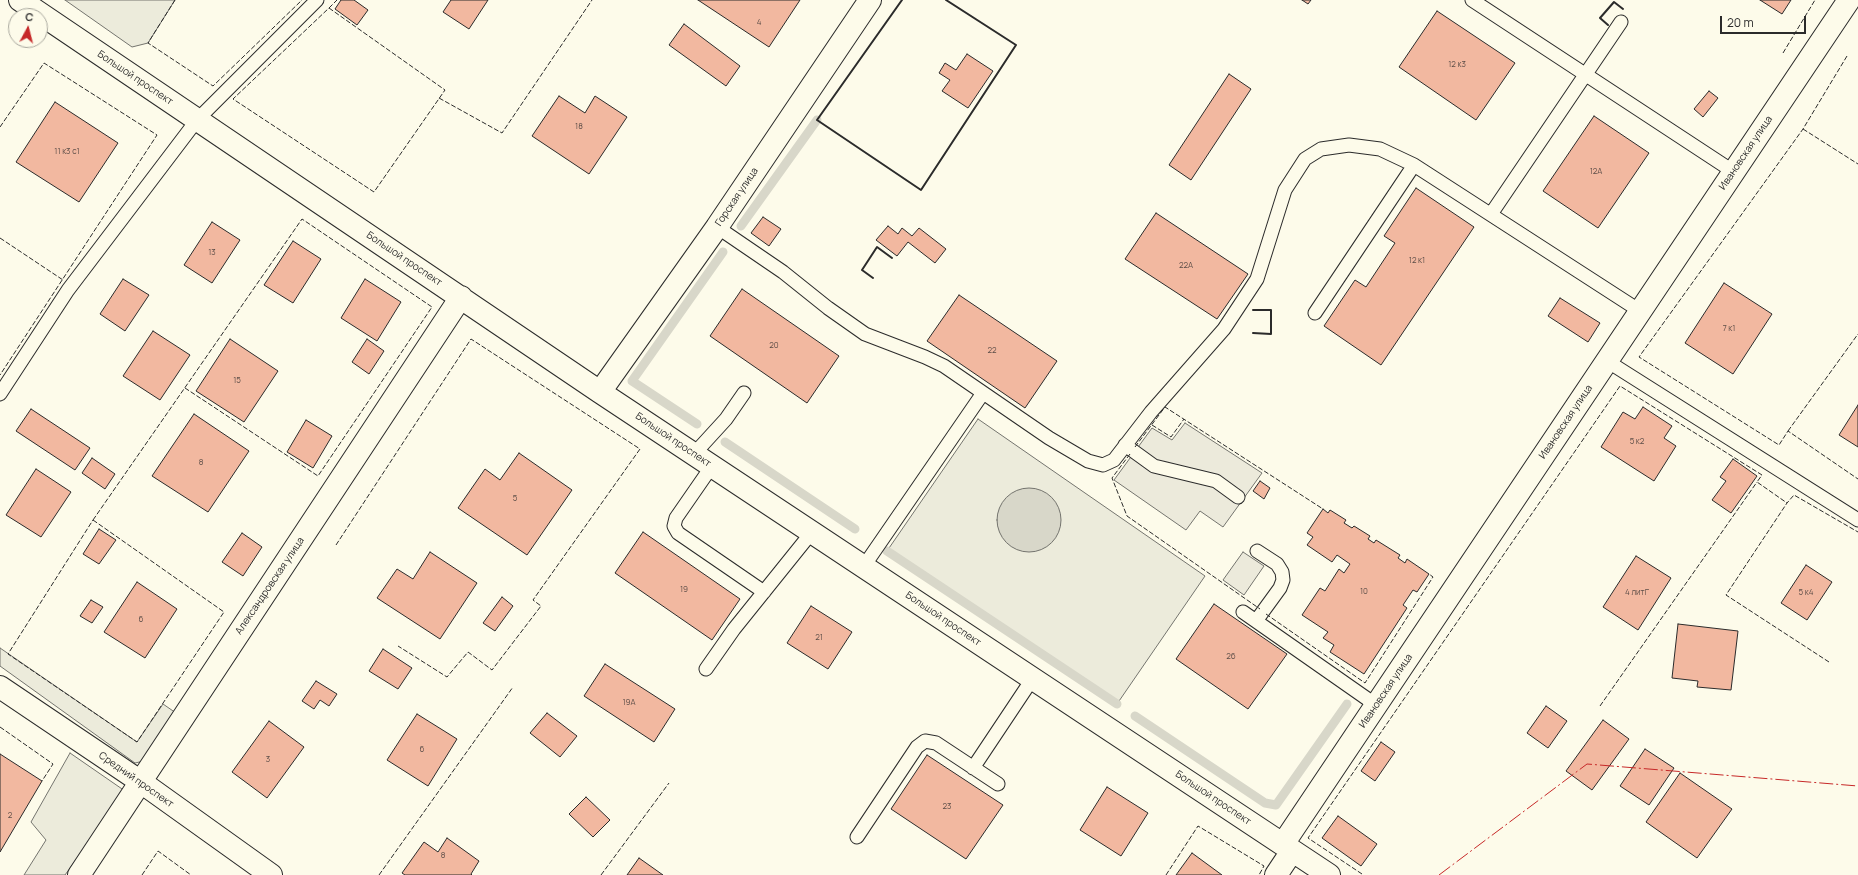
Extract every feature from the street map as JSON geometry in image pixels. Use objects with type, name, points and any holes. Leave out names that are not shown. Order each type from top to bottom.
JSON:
[{"type":"street","name":"Большой проспект","points":[[20,0],[600,392],[1288,847],[1328,875]]},
{"type":"street","name":"Горская улица","points":[[600,392],[717,227],[870,0]]},
{"type":"street","name":"Ивановская улица","points":[[1276,875],[1288,847],[1376,705],[1849,0]]},
{"type":"street","name":"Александровская улица","points":[[79,875],[461,298]]},
{"type":"street","name":"Средний проспект","points":[[0,687],[141,782],[271,875]]},
{"type":"lane","points":[[0,394],[68,290],[197,120],[317,0]]},
{"type":"lane","points":[[1472,0],[1734,172]]},
{"type":"lane","points":[[1491,214],[1621,22]]},
{"type":"lane","points":[[717,227],[783,272],[828,308],[865,334],[925,357],[944,366],[1048,438],[1088,461],[1103,465],[1114,460],[1151,412],[1224,329],[1257,279],[1285,190],[1305,159],[1321,149],[1349,145],[1380,149],[1414,165],[1640,311]]},
{"type":"lane","points":[[1315,313],[1414,165]]},
{"type":"lane","points":[[1607,361],[1858,520]]},
{"type":"lane","points":[[694,454],[726,419],[744,393]]},
{"type":"lane","points":[[864,566],[983,393]]},
{"type":"lane","points":[[1125,445],[1154,466],[1216,481],[1238,497]]},
{"type":"lane","points":[[712,466],[676,518],[674,526],[678,533],[764,592]]},
{"type":"lane","points":[[706,669],[734,629],[812,532]]},
{"type":"lane","points":[[1256,621],[1280,588],[1283,580],[1282,572],[1277,564],[1257,551]]},
{"type":"lane","points":[[1243,612],[1376,705]]},
{"type":"lane","points":[[973,768],[1033,678]]},
{"type":"lane","points":[[857,837],[917,747],[925,741],[936,743],[998,784]]},
{"type":"shaded area","points":[[65,0],[175,0],[148,43],[132,47]]},
{"type":"shaded area","points":[[978,419],[1205,576],[1117,704],[887,551]]},
{"type":"shaded area","points":[[1185,423],[1262,473],[1223,527],[1200,511],[1186,530],[1114,480],[1152,428],[1172,440]]},
{"type":"shaded area","points":[[1029,488],[1041,490],[1052,497],[1059,508],[1061,520],[1059,532],[1052,543],[1041,550],[1029,552],[1017,550],[1006,543],[999,532],[997,520],[999,508],[1006,497],[1017,490]]},
{"type":"shaded area","points":[[1243,552],[1264,566],[1244,595],[1223,580]]},
{"type":"shaded area","points":[[0,648],[137,742],[163,704],[176,713],[144,761],[135,763],[0,666]]},
{"type":"shaded area","points":[[70,753],[125,791],[65,875],[24,875],[46,840],[31,822]]},
{"type":"building","points":[[341,0],[354,0],[368,10],[357,25],[335,9]]},
{"type":"building","points":[[451,0],[488,0],[469,29],[443,12]]},
{"type":"building","points":[[698,0],[800,0],[769,47]]},
{"type":"building","points":[[1302,0],[1311,0],[1308,4]]},
{"type":"building","points":[[1760,0],[1791,0],[1782,14]]},
{"type":"building","points":[[1437,11],[1515,63],[1476,120],[1399,67]]},
{"type":"building","points":[[684,24],[740,66],[726,86],[669,45]]},
{"type":"building","points":[[967,54],[993,71],[968,108],[942,91],[950,80],[939,73],[945,63],[956,70]]},
{"type":"building","points":[[1229,74],[1251,89],[1191,180],[1169,165]]},
{"type":"building","points":[[1709,91],[1718,98],[1703,117],[1694,109]]},
{"type":"building","points":[[559,96],[585,113],[595,96],[627,117],[589,174],[532,136]]},
{"type":"building","points":[[55,102],[118,143],[79,202],[16,162]]},
{"type":"building","points":[[1594,116],[1649,153],[1598,228],[1543,191]]},
{"type":"building","points":[[1416,188],[1474,227],[1381,365],[1324,326],[1355,280],[1366,287],[1395,243],[1384,236]]},
{"type":"building","points":[[1156,213],[1248,274],[1217,319],[1125,259]]},
{"type":"building","points":[[763,217],[781,229],[769,246],[751,233]]},
{"type":"building","points":[[212,222],[240,240],[212,283],[184,265]]},
{"type":"building","points":[[888,226],[898,234],[902,228],[912,236],[919,228],[946,249],[935,263],[908,242],[897,256],[876,240]]},
{"type":"building","points":[[293,241],[321,259],[293,303],[264,285]]},
{"type":"building","points":[[123,279],[149,295],[125,331],[100,314]]},
{"type":"building","points":[[365,279],[401,302],[377,341],[341,318]]},
{"type":"building","points":[[1724,283],[1772,314],[1733,374],[1685,343]]},
{"type":"building","points":[[742,289],[839,356],[807,403],[710,336]]},
{"type":"building","points":[[959,295],[1057,361],[1025,408],[927,341]]},
{"type":"building","points":[[1560,298],[1600,323],[1588,342],[1548,316]]},
{"type":"building","points":[[153,331],[190,355],[160,400],[123,376]]},
{"type":"building","points":[[230,339],[278,371],[244,422],[196,391]]},
{"type":"building","points":[[367,339],[384,351],[369,374],[352,362]]},
{"type":"building","points":[[1858,405],[1858,447],[1839,435]]},
{"type":"building","points":[[1643,407],[1672,426],[1664,438],[1676,446],[1654,481],[1601,447],[1623,412],[1635,419]]},
{"type":"building","points":[[31,409],[90,448],[75,470],[16,431]]},
{"type":"building","points":[[194,414],[249,451],[208,512],[152,476]]},
{"type":"building","points":[[306,420],[332,436],[313,468],[287,452]]},
{"type":"building","points":[[519,453],[572,490],[527,555],[458,508],[485,469],[500,480]]},
{"type":"building","points":[[92,458],[115,474],[105,489],[82,473]]},
{"type":"building","points":[[1733,459],[1757,476],[1731,513],[1712,500],[1726,481],[1720,477]]},
{"type":"building","points":[[36,469],[71,492],[41,537],[6,515]]},
{"type":"building","points":[[1260,481],[1270,488],[1264,499],[1253,491]]},
{"type":"building","points":[[1323,509],[1328,513],[1330,510],[1346,520],[1344,523],[1352,528],[1354,526],[1370,536],[1368,539],[1374,543],[1376,540],[1400,555],[1398,558],[1405,563],[1407,559],[1429,574],[1417,592],[1413,590],[1403,605],[1407,608],[1364,674],[1330,652],[1334,645],[1323,638],[1328,632],[1302,615],[1320,588],[1325,591],[1339,569],[1344,573],[1350,564],[1337,555],[1332,562],[1307,545],[1313,537],[1307,533]]},
{"type":"building","points":[[99,529],[116,540],[99,564],[83,554]]},
{"type":"building","points":[[643,532],[740,599],[712,640],[615,573]]},
{"type":"building","points":[[242,533],[262,547],[243,576],[222,562]]},
{"type":"building","points":[[430,552],[477,583],[440,639],[377,598],[397,569],[413,579]]},
{"type":"building","points":[[1636,556],[1671,578],[1638,630],[1603,607]]},
{"type":"building","points":[[1806,565],[1832,582],[1807,620],[1781,603]]},
{"type":"building","points":[[137,582],[177,609],[145,658],[104,632]]},
{"type":"building","points":[[502,597],[513,606],[495,631],[483,623]]},
{"type":"building","points":[[91,600],[103,607],[92,623],[80,616]]},
{"type":"building","points":[[1214,604],[1287,654],[1248,709],[1176,659]]},
{"type":"building","points":[[811,606],[852,632],[828,669],[787,643]]},
{"type":"building","points":[[1678,624],[1738,631],[1731,690],[1697,687],[1698,681],[1672,678]]},
{"type":"building","points":[[383,649],[412,668],[398,689],[369,671]]},
{"type":"building","points":[[605,664],[675,709],[654,742],[584,696]]},
{"type":"building","points":[[316,681],[337,694],[329,706],[320,700],[314,709],[302,701]]},
{"type":"building","points":[[1546,706],[1567,721],[1548,748],[1527,733]]},
{"type":"building","points":[[547,713],[577,736],[560,757],[530,733]]},
{"type":"building","points":[[417,714],[457,739],[428,786],[387,760]]},
{"type":"building","points":[[1603,720],[1629,739],[1592,790],[1566,771]]},
{"type":"building","points":[[269,721],[304,747],[267,798],[232,772]]},
{"type":"building","points":[[1381,742],[1395,752],[1375,781],[1361,771]]},
{"type":"building","points":[[1645,749],[1674,768],[1649,805],[1620,786]]},
{"type":"building","points":[[0,754],[42,781],[0,852]]},
{"type":"building","points":[[927,755],[1003,805],[966,859],[891,809]]},
{"type":"building","points":[[1680,773],[1732,809],[1697,858],[1646,822]]},
{"type":"building","points":[[1107,787],[1148,813],[1121,856],[1080,830]]},
{"type":"building","points":[[586,797],[610,820],[593,837],[569,814]]},
{"type":"building","points":[[1338,816],[1377,844],[1361,866],[1322,838]]},
{"type":"building","points":[[447,838],[479,861],[471,874],[472,875],[405,875],[402,873],[424,842],[438,852]]},
{"type":"building","points":[[1192,853],[1222,875],[1176,875]]},
{"type":"building","points":[[639,858],[663,875],[627,875]]},
{"type":"waterway","points":[[741,226],[817,120]]},
{"type":"waterway","points":[[697,424],[632,381],[723,252]]},
{"type":"waterway","points":[[725,442],[855,529]]},
{"type":"waterway","points":[[887,551],[1117,704]]},
{"type":"waterway","points":[[1135,716],[1265,803],[1276,805],[1347,704]]},
{"type":"fence","points":[[175,0],[148,43],[213,86],[302,0]]},
{"type":"fence","points":[[329,8],[337,0]]},
{"type":"fence","points":[[439,98],[502,133],[592,0]]},
{"type":"fence","points":[[1783,53],[1815,0]]},
{"type":"fence","points":[[329,8],[445,90],[374,192],[233,99],[329,8]]},
{"type":"fence","points":[[1847,56],[1803,129],[1639,357],[1779,445],[1788,431],[1858,479]]},
{"type":"fence","points":[[0,127],[44,63],[157,135],[0,375]]},
{"type":"fence","points":[[1803,129],[1858,164]]},
{"type":"fence","points":[[93,520],[302,219],[432,307],[318,476],[185,388]]},
{"type":"fence","points":[[0,238],[63,280]]},
{"type":"fence","points":[[1788,431],[1858,334]]},
{"type":"fence","points":[[336,545],[471,339],[640,449],[533,600],[541,606],[492,670],[468,652],[447,677],[398,646]]},
{"type":"fence","points":[[1362,874],[1308,838],[1620,386],[1762,475],[1757,482],[1787,503]]},
{"type":"fence","points":[[1135,447],[1165,407],[1323,509]]},
{"type":"fence","points":[[1152,425],[1171,437],[1184,419]]},
{"type":"fence","points":[[1130,454],[1112,478],[1127,516],[1260,609]]},
{"type":"fence","points":[[1600,706],[1757,482]]},
{"type":"fence","points":[[1829,662],[1726,595],[1787,503],[1794,495],[1858,532]]},
{"type":"fence","points":[[93,520],[224,612],[137,742],[8,654],[93,520]]},
{"type":"fence","points":[[1266,614],[1365,683],[1433,577],[1429,574]]},
{"type":"fence","points":[[379,875],[513,687]]},
{"type":"fence","points":[[0,727],[53,764],[42,781]]},
{"type":"fence","points":[[601,875],[669,783]]},
{"type":"fence","points":[[1166,875],[1198,826],[1264,866],[1259,875]]},
{"type":"fence","points":[[142,875],[158,851],[191,875]]},
{"type":"wall","points":[[902,0],[817,120],[921,190],[1016,45],[946,0]]},
{"type":"wall","points":[[1608,25],[1600,18],[1614,2],[1623,9]]},
{"type":"wall","points":[[873,278],[862,270],[877,247],[892,258]]},
{"type":"wall","points":[[1253,310],[1271,310],[1271,334],[1253,333]]},
{"type":"power","points":[[1439,875],[1587,764],[1858,786]]}]
